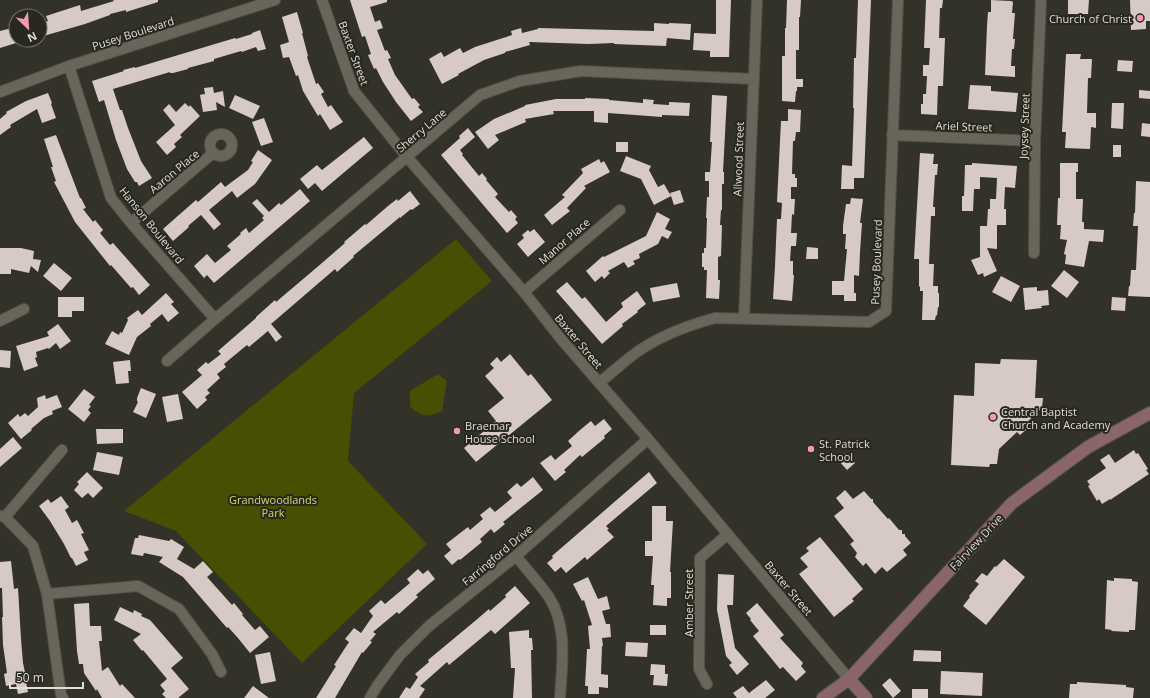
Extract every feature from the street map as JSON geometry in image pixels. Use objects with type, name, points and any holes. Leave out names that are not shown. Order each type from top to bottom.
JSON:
[{"type":"main road","name":"Fairview Drive","points":[[823,698],[850,678],[1012,503],[1088,447],[1150,413]]},
{"type":"main road","points":[[850,678],[866,698]]},
{"type":"street","name":"Pusey Boulevard","points":[[0,92],[69,66],[275,0]]},
{"type":"street","name":"Baxter Street","points":[[322,0],[354,91],[407,158],[524,292],[561,339],[648,439],[850,678]]},
{"type":"street","name":"Allwood Street","points":[[744,318],[757,0]]},
{"type":"street","name":"Pusey Boulevard","points":[[599,383],[642,348],[667,334],[690,325],[715,318],[869,322],[886,311],[898,0]]},
{"type":"street","name":"Joysey Street","points":[[1034,253],[1034,141],[1041,0]]},
{"type":"street","name":"Hanson Boulevard","points":[[69,66],[111,198],[215,319]]},
{"type":"street","name":"Sherry Lane","points":[[167,361],[480,96],[520,81],[581,70],[754,79]]},
{"type":"street","name":"Ariel Street","points":[[892,135],[1034,141]]},
{"type":"street","name":"Aaron Place","points":[[131,223],[213,153]]},
{"type":"street","name":"Manor Place","points":[[524,292],[620,210]]},
{"type":"street","points":[[0,321],[24,308]]},
{"type":"street","name":"Farringford Drive","points":[[370,698],[400,655],[424,631],[516,556],[648,439]]},
{"type":"street","points":[[62,450],[3,516],[33,546],[47,594],[61,695],[63,698]]},
{"type":"street","name":"Amber Street","points":[[707,684],[699,669],[700,558],[728,534]]},
{"type":"street","points":[[516,556],[548,596],[557,612],[563,647],[560,698]]},
{"type":"street","points":[[47,594],[138,586],[179,609],[212,654],[221,672]]},
{"type":"green space","name":"Grandwoodlands Park","points":[[456,239],[492,281],[354,393],[348,461],[427,544],[302,663],[176,531],[124,511]]},
{"type":"green space","points":[[438,374],[447,381],[442,411],[433,415],[422,415],[410,407],[410,391]]},
{"type":"building","points":[[113,0],[158,0],[158,2],[126,12],[126,10],[110,14],[85,24],[48,35],[48,15],[80,5],[81,11],[114,1]]},
{"type":"building","points":[[350,0],[387,0],[387,2],[370,7],[375,22],[380,20],[383,28],[377,30],[385,51],[387,50],[391,58],[388,59],[395,75],[412,99],[414,98],[420,105],[418,107],[423,112],[411,121],[396,102],[376,68],[374,69],[368,55],[371,54],[365,36],[362,37]]},
{"type":"building","points":[[716,0],[731,0],[729,57],[710,57],[710,51],[693,50],[694,33],[716,34]]},
{"type":"building","points":[[787,0],[801,0],[799,17],[799,50],[796,50],[796,79],[803,79],[803,87],[797,87],[795,102],[782,101],[782,56],[785,56]]},
{"type":"building","points":[[858,0],[871,0],[864,178],[854,178],[854,189],[841,189],[842,165],[852,166],[854,58],[856,58]]},
{"type":"building","points":[[926,0],[943,0],[942,8],[940,8],[939,38],[945,38],[943,86],[938,86],[937,115],[921,114],[923,94],[926,94],[927,76],[923,76],[923,65],[929,65],[930,48],[924,48]]},
{"type":"building","points":[[991,0],[1013,2],[1012,13],[1015,13],[1013,39],[1015,39],[1014,49],[1012,49],[1011,66],[1015,66],[1015,77],[985,75],[988,12],[991,12]]},
{"type":"building","points":[[1068,0],[1089,0],[1088,14],[1068,14]]},
{"type":"building","name":"Church of Christ","points":[[1130,0],[1150,0],[1150,21],[1146,21],[1146,29],[1131,30]]},
{"type":"building","points":[[297,12],[303,33],[307,57],[316,84],[318,83],[324,92],[321,94],[328,107],[331,105],[343,122],[330,130],[320,114],[318,116],[303,91],[298,75],[296,76],[289,57],[283,58],[280,45],[289,42],[282,17]]},
{"type":"building","points":[[654,23],[691,24],[690,40],[667,38],[666,46],[614,43],[589,44],[529,42],[530,45],[484,60],[442,84],[429,59],[441,52],[444,57],[460,48],[463,53],[475,47],[512,35],[511,31],[521,28],[522,33],[538,28],[654,31]]},
{"type":"building","points":[[8,29],[8,46],[0,48],[0,31]]},
{"type":"building","points":[[260,30],[266,49],[258,51],[256,47],[214,59],[214,61],[188,69],[173,73],[170,72],[113,89],[141,161],[152,178],[139,186],[127,169],[116,140],[104,100],[99,102],[92,81],[124,71],[123,70],[135,68],[235,38],[236,39]]},
{"type":"building","points":[[1066,54],[1081,54],[1080,59],[1092,59],[1091,78],[1088,78],[1087,113],[1096,113],[1096,128],[1091,127],[1090,149],[1065,148],[1066,132],[1062,132]]},
{"type":"building","points":[[1118,60],[1133,61],[1132,72],[1117,71]]},
{"type":"building","points":[[970,85],[991,86],[991,91],[1018,93],[1016,112],[968,109]]},
{"type":"building","points":[[213,87],[214,93],[223,91],[225,107],[216,102],[217,110],[203,112],[199,95],[205,94],[204,88]]},
{"type":"building","points":[[1139,90],[1150,91],[1150,99],[1139,98]]},
{"type":"building","points":[[48,93],[56,118],[42,123],[37,109],[10,125],[11,127],[0,135],[0,119],[7,113],[6,112],[26,101]]},
{"type":"building","points":[[235,95],[260,106],[253,119],[229,108]]},
{"type":"building","points":[[712,95],[727,96],[723,172],[724,184],[722,184],[722,210],[720,225],[722,225],[721,256],[718,257],[718,280],[720,280],[719,299],[706,298],[707,270],[704,270],[704,267],[702,267],[702,253],[704,253],[704,248],[706,248],[707,197],[709,197],[709,181],[705,181],[705,172],[710,172],[712,142],[710,142]]},
{"type":"building","points":[[556,99],[609,99],[643,103],[643,99],[654,100],[653,104],[669,105],[669,102],[690,103],[689,116],[662,115],[662,117],[608,113],[608,123],[594,122],[594,111],[553,111],[554,114],[525,119],[526,122],[495,135],[499,140],[488,149],[475,132],[494,119],[525,105]]},
{"type":"building","points":[[185,103],[189,107],[190,105],[200,116],[180,135],[182,137],[174,144],[176,147],[167,155],[156,142],[175,125],[163,110],[169,104],[176,112]]},
{"type":"building","points":[[1112,103],[1124,103],[1123,129],[1111,128]]},
{"type":"building","points":[[788,109],[801,110],[800,132],[796,132],[795,141],[793,141],[792,174],[795,174],[795,178],[797,178],[797,187],[791,187],[791,199],[795,199],[794,215],[792,214],[791,233],[797,233],[796,246],[791,246],[790,261],[793,261],[794,275],[792,301],[773,299],[777,219],[781,219],[782,203],[777,202],[781,121],[788,121]]},
{"type":"building","points":[[264,118],[273,142],[261,146],[252,122]]},
{"type":"building","points":[[1142,123],[1150,124],[1150,137],[1141,136]]},
{"type":"building","points":[[468,128],[475,137],[460,150],[463,154],[462,155],[479,176],[482,173],[487,179],[486,180],[498,194],[495,197],[509,212],[511,210],[517,217],[515,219],[518,223],[507,233],[441,155],[460,138],[459,136]]},
{"type":"building","points":[[56,135],[80,198],[86,208],[83,209],[93,222],[95,220],[103,230],[100,233],[110,245],[113,243],[150,285],[139,295],[111,265],[110,266],[75,222],[54,182],[56,181],[51,167],[53,167],[44,139]]},
{"type":"building","points":[[364,137],[373,148],[322,191],[315,183],[308,189],[300,179],[317,165],[322,170]]},
{"type":"building","points":[[616,142],[628,142],[628,152],[616,152]]},
{"type":"building","points":[[1113,145],[1121,145],[1121,157],[1113,157]]},
{"type":"building","points":[[258,150],[272,160],[255,184],[237,198],[232,191],[209,210],[221,224],[214,230],[201,215],[173,241],[163,229],[196,200],[198,202],[221,182],[225,187],[248,170],[253,162],[251,161]]},
{"type":"building","points":[[920,153],[934,154],[933,164],[938,164],[937,175],[935,175],[933,207],[935,207],[935,216],[931,216],[929,264],[934,264],[933,286],[938,286],[939,293],[939,307],[935,320],[922,320],[923,291],[920,291],[919,286],[919,259],[914,259]]},
{"type":"building","points":[[626,156],[651,166],[649,170],[658,187],[664,184],[671,196],[654,205],[641,179],[620,171]]},
{"type":"building","points":[[599,159],[601,163],[604,161],[610,172],[584,186],[586,188],[567,208],[570,211],[552,225],[544,215],[565,197],[562,195],[583,173],[581,169]]},
{"type":"building","points":[[972,163],[1017,166],[1015,188],[1005,187],[1004,209],[1006,209],[1006,225],[997,225],[997,249],[987,248],[997,271],[984,277],[983,273],[978,275],[971,260],[980,257],[980,226],[987,226],[990,199],[996,199],[997,178],[980,177],[980,189],[974,189],[973,211],[962,211],[965,165],[972,165]]},
{"type":"building","points":[[1060,163],[1078,163],[1078,172],[1076,172],[1076,199],[1083,199],[1082,222],[1084,222],[1084,229],[1104,230],[1103,242],[1089,241],[1084,267],[1065,264],[1066,255],[1064,254],[1067,240],[1060,239],[1061,225],[1057,225],[1058,198],[1060,198]]},
{"type":"building","points":[[1136,181],[1150,182],[1150,297],[1128,296],[1131,270],[1136,270],[1138,226],[1133,226]]},
{"type":"building","points":[[300,189],[310,201],[214,283],[207,275],[204,278],[194,266],[207,254],[215,263],[231,250],[227,246],[241,234],[240,233],[246,228],[249,233],[264,220],[262,218],[264,216],[252,203],[257,199],[269,212],[279,203],[281,205]]},
{"type":"building","points":[[680,190],[684,202],[674,205],[670,193]]},
{"type":"building","points":[[410,191],[420,204],[400,217],[353,256],[354,257],[337,272],[335,269],[271,324],[282,337],[276,342],[268,331],[249,347],[247,345],[224,364],[226,367],[217,374],[220,378],[207,390],[210,393],[205,397],[207,400],[197,409],[182,392],[202,375],[197,370],[206,362],[208,364],[221,354],[218,351],[275,300],[276,302],[322,263],[365,224],[366,225],[397,199],[398,201]]},
{"type":"building","points":[[851,198],[863,199],[860,223],[862,223],[859,276],[854,275],[854,293],[856,293],[856,301],[844,301],[844,295],[832,295],[832,281],[844,281],[847,249],[845,249],[846,234],[843,234],[843,226],[846,204],[850,204]]},
{"type":"building","points":[[657,212],[670,219],[665,229],[672,232],[668,239],[662,236],[658,244],[639,254],[640,258],[633,261],[635,264],[628,268],[624,262],[608,271],[610,273],[604,279],[602,276],[595,282],[586,271],[603,256],[604,257],[646,236]]},
{"type":"building","points":[[534,229],[545,242],[528,257],[517,244],[524,238],[522,235],[528,230],[530,232]]},
{"type":"building","points":[[807,247],[818,248],[818,259],[806,259]]},
{"type":"building","points":[[0,248],[21,248],[34,251],[33,259],[41,260],[38,272],[31,266],[29,273],[11,269],[11,274],[0,274]]},
{"type":"building","points":[[54,263],[72,278],[61,291],[43,276]]},
{"type":"building","points":[[1064,270],[1079,282],[1067,298],[1051,286]]},
{"type":"building","points":[[1001,276],[1020,286],[1011,302],[992,292]]},
{"type":"building","points":[[567,282],[582,299],[585,297],[606,322],[623,307],[621,303],[637,291],[646,304],[622,324],[623,326],[602,344],[556,291]]},
{"type":"building","points":[[677,283],[680,297],[653,302],[650,288]]},
{"type":"building","points":[[1037,287],[1037,291],[1048,290],[1049,305],[1041,306],[1042,308],[1025,310],[1023,288]]},
{"type":"building","points":[[166,293],[174,302],[171,304],[179,313],[168,322],[162,314],[150,324],[151,326],[137,337],[129,355],[105,344],[112,331],[119,335],[120,332],[122,333],[128,320],[127,318],[138,310],[142,315]]},
{"type":"building","points":[[58,297],[84,297],[84,311],[72,311],[72,317],[58,317]]},
{"type":"building","points":[[1112,297],[1126,298],[1125,311],[1111,310]]},
{"type":"building","points":[[58,324],[71,341],[60,349],[56,343],[49,349],[36,352],[37,357],[35,358],[38,366],[24,371],[16,346],[49,336],[47,332]]},
{"type":"building","points":[[0,350],[11,351],[10,368],[0,367]]},
{"type":"building","points":[[510,354],[528,376],[531,374],[552,400],[476,462],[464,448],[496,421],[488,411],[504,398],[485,376],[494,368],[490,364],[497,357],[501,362]]},
{"type":"building","name":"Central Baptist Church and Academy","points":[[1001,359],[1037,360],[1035,398],[1043,398],[1042,408],[1024,425],[1027,429],[1020,435],[1017,432],[999,449],[997,464],[990,464],[989,467],[951,465],[954,395],[974,396],[975,363],[1000,364]]},
{"type":"building","points":[[130,360],[131,371],[128,371],[129,383],[116,384],[113,362]]},
{"type":"building","points":[[141,388],[156,394],[146,418],[133,412],[138,402],[137,398]]},
{"type":"building","points":[[84,389],[95,397],[89,405],[91,406],[88,410],[91,413],[84,422],[68,409]]},
{"type":"building","points":[[178,394],[183,419],[167,422],[162,397]]},
{"type":"building","points":[[45,395],[46,399],[57,395],[62,407],[52,411],[53,414],[44,418],[21,439],[8,423],[18,414],[20,417],[25,413],[28,416],[38,407],[37,398]]},
{"type":"building","points":[[604,419],[612,429],[604,436],[605,438],[582,457],[580,455],[564,470],[566,472],[555,481],[540,463],[551,455],[555,460],[572,446],[568,441],[580,430],[591,421],[595,426]]},
{"type":"building","points":[[96,429],[123,429],[123,443],[97,444]]},
{"type":"building","points":[[13,437],[22,448],[0,467],[0,449]]},
{"type":"building","points":[[1134,450],[1136,454],[1138,453],[1148,469],[1146,470],[1149,474],[1110,500],[1102,504],[1099,499],[1097,501],[1088,486],[1090,485],[1087,481],[1106,468],[1100,460],[1109,454],[1115,463]]},
{"type":"building","points":[[97,452],[123,457],[119,475],[93,470]]},
{"type":"building","points":[[845,453],[855,463],[847,470],[838,460]]},
{"type":"building","points":[[87,472],[103,488],[93,498],[88,493],[82,498],[74,490],[79,484],[77,482]]},
{"type":"building","points":[[649,472],[657,483],[606,526],[609,529],[607,530],[614,537],[587,560],[585,557],[566,573],[561,567],[555,572],[547,563],[553,558],[552,556]]},
{"type":"building","points":[[533,477],[543,490],[503,522],[505,524],[494,533],[491,529],[480,539],[482,542],[452,565],[444,556],[451,550],[446,544],[468,527],[470,530],[483,519],[480,515],[490,507],[495,512],[512,498],[507,492],[517,483],[521,487]]},
{"type":"building","points":[[845,490],[853,499],[864,491],[871,499],[873,499],[873,502],[888,519],[889,518],[899,530],[902,530],[902,534],[905,534],[911,543],[903,550],[907,555],[887,572],[882,567],[875,574],[866,563],[863,566],[855,557],[857,553],[850,544],[854,541],[834,516],[844,508],[836,498]]},
{"type":"building","points":[[61,496],[69,507],[65,510],[72,523],[77,520],[84,533],[81,534],[89,550],[84,552],[88,560],[76,566],[50,521],[39,506],[48,499],[51,503]]},
{"type":"building","points":[[652,506],[666,506],[666,521],[673,521],[670,572],[671,598],[667,598],[667,606],[653,605],[654,585],[651,585],[653,556],[645,556],[645,541],[652,541]]},
{"type":"building","points":[[139,535],[169,541],[171,539],[184,547],[177,559],[194,569],[203,561],[213,572],[207,577],[232,605],[234,603],[255,630],[260,626],[269,637],[250,653],[183,577],[159,562],[163,557],[144,553],[143,556],[131,554],[135,538],[138,538]]},
{"type":"building","points":[[820,537],[863,589],[852,599],[854,601],[834,617],[799,574],[808,567],[800,558],[809,551],[806,548]]},
{"type":"building","points":[[1004,559],[1025,577],[986,625],[963,606],[979,584],[975,581],[982,573],[987,576],[995,566],[996,567]]},
{"type":"building","points":[[11,561],[14,589],[18,588],[23,663],[28,692],[18,694],[16,684],[6,686],[4,674],[7,673],[3,645],[0,562]]},
{"type":"building","points":[[418,569],[423,574],[428,570],[435,579],[416,595],[418,597],[399,614],[397,612],[373,632],[376,634],[370,641],[372,642],[363,653],[362,652],[335,698],[316,698],[336,666],[334,665],[349,642],[345,639],[354,628],[361,633],[373,616],[369,611],[381,600],[385,604],[410,583],[407,579]]},
{"type":"building","points":[[718,574],[734,575],[733,605],[727,605],[735,648],[749,664],[737,675],[729,665],[732,663],[726,656],[717,610]]},
{"type":"building","points":[[588,577],[598,599],[607,596],[610,609],[602,611],[606,624],[610,624],[611,637],[602,638],[603,646],[601,674],[608,675],[608,688],[599,687],[599,694],[588,694],[588,686],[585,686],[587,649],[590,649],[588,626],[592,625],[584,600],[582,601],[573,584]]},
{"type":"building","points":[[1114,578],[1132,579],[1132,581],[1138,582],[1135,630],[1129,630],[1129,632],[1111,631],[1112,630],[1105,629],[1107,580],[1114,581]]},
{"type":"building","points":[[515,586],[530,603],[495,634],[491,630],[449,665],[447,662],[420,686],[425,689],[419,698],[399,698],[406,687],[410,689],[418,677],[415,674],[429,662],[428,660],[489,609],[490,611],[506,597],[505,595]]},
{"type":"building","points":[[89,603],[90,626],[101,626],[102,641],[99,641],[102,671],[108,667],[120,686],[122,684],[135,698],[102,698],[97,689],[96,691],[84,673],[83,664],[79,664],[74,604]]},
{"type":"building","points":[[757,603],[784,635],[780,638],[803,663],[801,666],[806,672],[796,681],[783,667],[780,669],[753,636],[759,631],[746,613]]},
{"type":"building","points":[[120,607],[133,613],[134,610],[142,614],[141,616],[150,620],[183,658],[171,668],[189,689],[178,698],[166,698],[162,694],[165,691],[160,685],[167,679],[133,640],[141,634],[114,620]]},
{"type":"building","points":[[650,625],[666,625],[666,635],[650,635]]},
{"type":"building","points":[[529,630],[529,638],[532,638],[533,650],[531,650],[532,698],[513,698],[515,668],[511,668],[509,632]]},
{"type":"building","points":[[626,642],[648,643],[647,657],[625,656]]},
{"type":"building","points":[[914,650],[941,651],[941,662],[913,661]]},
{"type":"building","points":[[270,652],[276,681],[261,684],[255,655]]},
{"type":"building","points":[[651,664],[665,665],[665,674],[668,674],[667,686],[653,685],[654,675],[650,675]]},
{"type":"building","points":[[941,671],[983,673],[982,696],[940,694]]},
{"type":"building","points":[[890,678],[901,691],[893,698],[882,685]]},
{"type":"building","points":[[766,680],[775,690],[765,698],[737,698],[733,693],[743,686],[749,693]]},
{"type":"building","points":[[1077,682],[1126,685],[1126,687],[1134,688],[1133,698],[1069,698],[1070,684],[1077,684]]},
{"type":"building","points":[[253,686],[269,698],[244,698]]},
{"type":"building","points":[[912,689],[928,689],[928,698],[912,698]]},
{"type":"place","name":"Church of Christ","points":[[1140,18]]},
{"type":"place","name":"Central Baptist Church and Academy","points":[[993,417]]},
{"type":"place","name":"Braemar House School","points":[[457,431]]},
{"type":"place","name":"St. Patrick School","points":[[811,449]]}]
